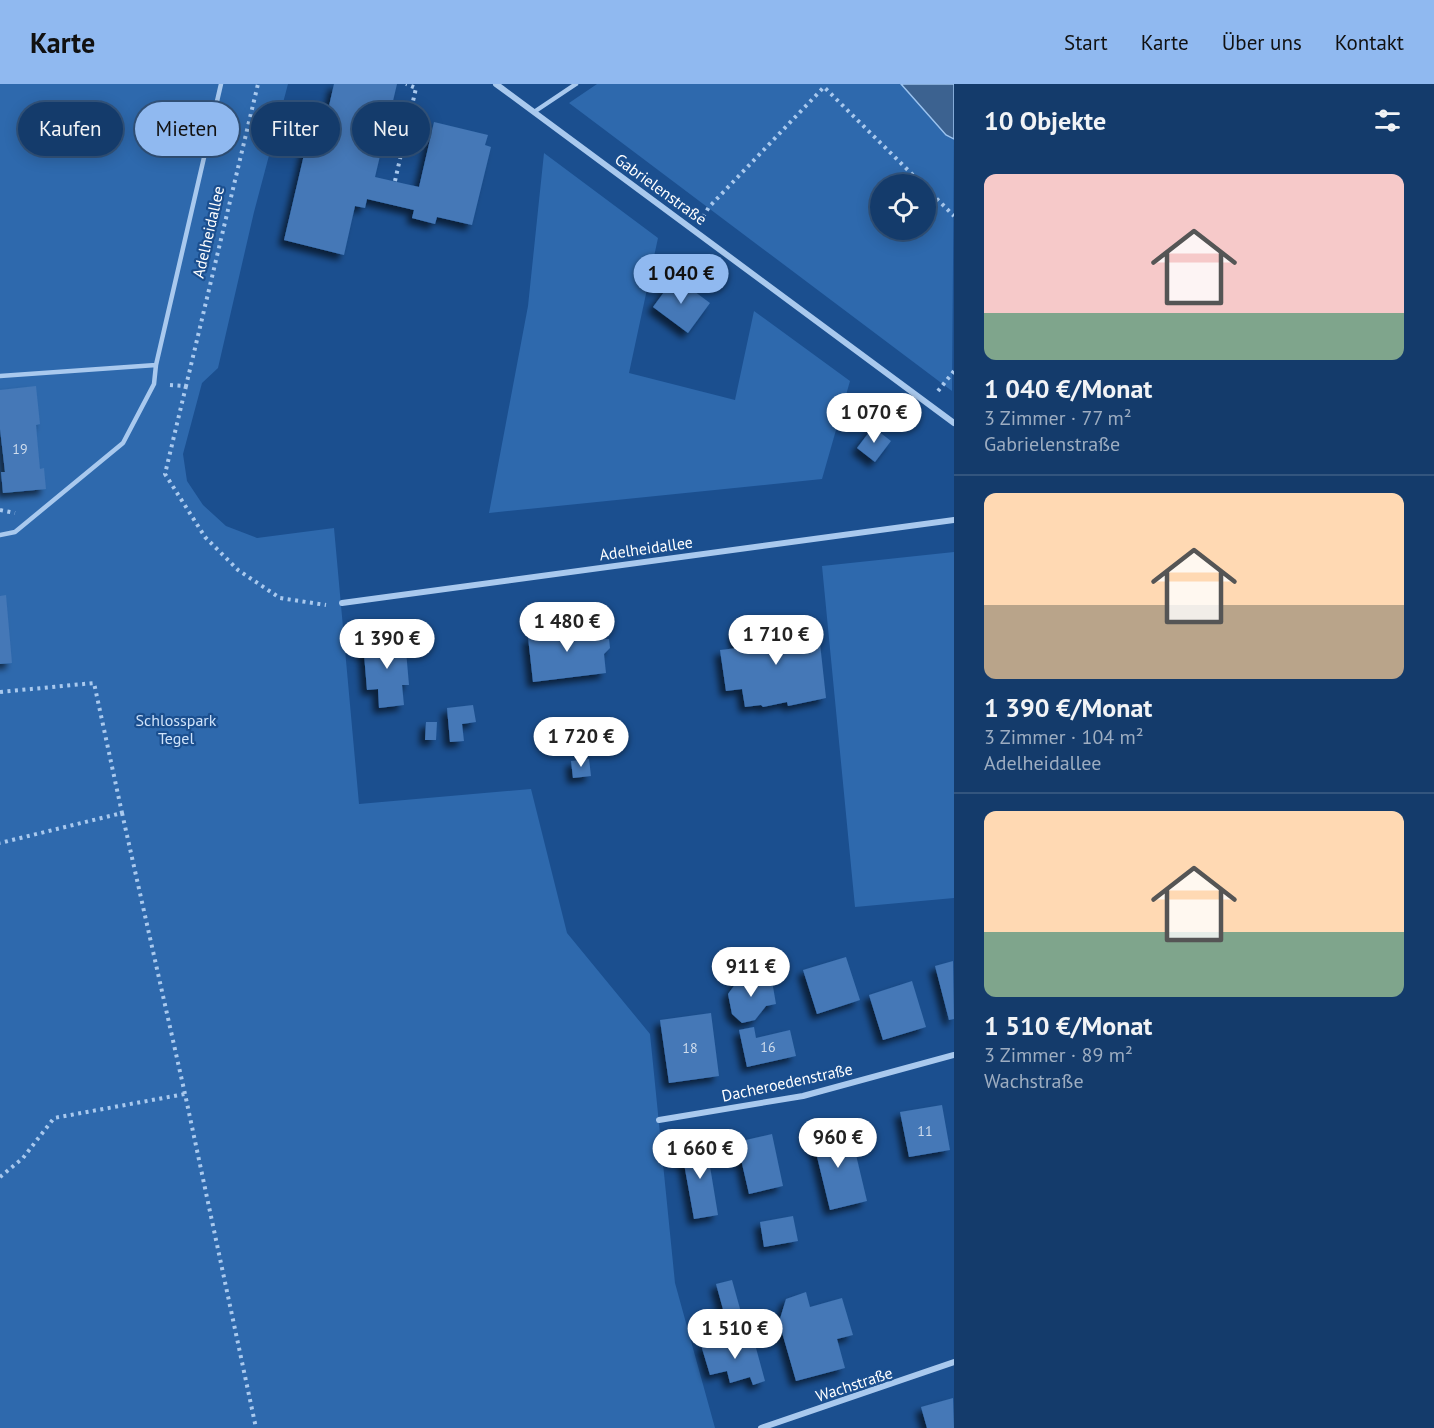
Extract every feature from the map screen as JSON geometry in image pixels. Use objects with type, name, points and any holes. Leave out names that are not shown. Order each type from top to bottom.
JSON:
[{"type":"street","name":"Gabrielenstraße","points":[[496,84],[954,423]]},
{"type":"street","name":"Adelheidallee","points":[[342,603],[954,520]]},
{"type":"street","name":"Dacheroedenstraße","points":[[659,1120],[803,1096],[954,1055]]},
{"type":"street","name":"Wachstraße","points":[[761,1428],[954,1362]]},
{"type":"lane","name":"Adelheidallee","points":[[154,384],[156,365],[221,84]]},
{"type":"lane","points":[[534,112],[576,84]]},
{"type":"lane","points":[[0,375],[156,365]]},
{"type":"lane","points":[[0,535],[15,532],[123,443],[154,384]]},
{"type":"path","name":"Adelheidallee","points":[[258,84],[165,474],[205,537],[238,570],[280,598],[327,605]]},
{"type":"path","points":[[395,181],[416,88],[406,84]]},
{"type":"path","points":[[694,231],[709,207],[823,85],[912,174]]},
{"type":"path","points":[[936,198],[954,216]]},
{"type":"path","points":[[929,404],[954,371]]},
{"type":"path","points":[[154,384],[186,386]]},
{"type":"path","points":[[0,692],[94,683],[256,1428]]},
{"type":"path","points":[[0,843],[122,813]]},
{"type":"path","points":[[0,1177],[23,1158],[54,1118],[185,1094]]},
{"type":"green space","name":"Schlosspark Tegel","points":[[0,84],[288,84],[283,102],[251,102],[251,156],[269,156],[218,368],[202,383],[183,454],[187,481],[203,505],[226,526],[257,538],[334,528],[359,804],[531,789],[567,933],[650,1034],[675,1283],[715,1428],[0,1428]]},
{"type":"green space","points":[[597,84],[901,84],[946,135],[954,139],[952,391],[569,103]]},
{"type":"green space","points":[[544,153],[658,238],[629,373],[735,400],[754,311],[850,381],[822,479],[489,513],[528,306]]},
{"type":"green space","points":[[954,552],[954,898],[855,907],[822,566]]},
{"type":"shaded area","points":[[901,84],[954,84],[954,139],[946,135]]},
{"type":"building","points":[[334,84],[397,84],[393,102],[352,102],[352,156],[380,156],[375,177],[419,187],[426,156],[430,156],[430,139],[434,122],[488,135],[485,145],[491,147],[472,225],[437,217],[435,224],[412,218],[414,210],[367,199],[365,208],[355,206],[344,255],[284,240],[304,156],[340,156],[340,102],[330,102]]},
{"type":"building","points":[[675,277],[710,303],[688,333],[653,307]]},
{"type":"building","points":[[36,386],[40,424],[36,425],[40,469],[44,468],[46,489],[3,493],[1,472],[5,472],[0,429],[0,390]]},
{"type":"building","points":[[873,427],[891,441],[875,462],[857,448]]},
{"type":"building","points":[[6,595],[12,663],[0,664],[0,596]]},
{"type":"building","points":[[590,621],[592,639],[609,639],[610,648],[604,654],[606,673],[533,682],[528,637],[542,635],[541,630],[577,626],[576,623]]},
{"type":"building","points":[[792,625],[793,628],[818,625],[826,698],[788,706],[787,702],[763,707],[761,705],[745,707],[742,689],[726,691],[720,650],[738,648],[734,636],[740,627],[745,631]]},
{"type":"building","points":[[405,639],[409,685],[402,685],[404,705],[379,708],[378,689],[367,690],[363,642]]},
{"type":"building","points":[[473,705],[476,722],[462,724],[464,741],[450,742],[447,708]]},
{"type":"building","points":[[426,722],[437,722],[436,740],[425,740]]},
{"type":"building","points":[[589,759],[591,776],[573,778],[571,761]]},
{"type":"building","points":[[846,957],[860,1000],[817,1014],[803,970]]},
{"type":"building","points":[[953,961],[954,1019],[949,1020],[935,966]]},
{"type":"building","points":[[771,975],[776,1004],[766,1006],[755,1020],[742,1023],[732,1014],[728,994],[739,979],[753,977],[756,980],[759,976]]},
{"type":"building","points":[[912,981],[926,1027],[883,1040],[869,995]]},
{"type":"building","points":[[711,1013],[719,1076],[669,1083],[660,1020]]},
{"type":"building","points":[[754,1027],[756,1038],[790,1030],[796,1056],[747,1067],[739,1030]]},
{"type":"building","points":[[942,1105],[950,1150],[909,1157],[900,1112]]},
{"type":"building","points":[[827,1124],[831,1143],[852,1138],[867,1201],[830,1210],[810,1128]]},
{"type":"building","points":[[772,1134],[783,1186],[749,1194],[737,1142]]},
{"type":"building","points":[[706,1142],[718,1215],[694,1219],[681,1147]]},
{"type":"building","points":[[793,1216],[798,1241],[764,1247],[760,1222]]},
{"type":"building","points":[[732,1280],[742,1316],[726,1320],[716,1284]]},
{"type":"building","points":[[806,1292],[810,1307],[842,1298],[853,1335],[837,1339],[845,1368],[796,1381],[779,1322],[786,1299]]},
{"type":"building","points":[[753,1337],[765,1381],[753,1385],[750,1377],[730,1383],[727,1371],[710,1375],[701,1345],[718,1340],[720,1347]]},
{"type":"building","points":[[953,1398],[954,1428],[927,1428],[921,1407]]}]
